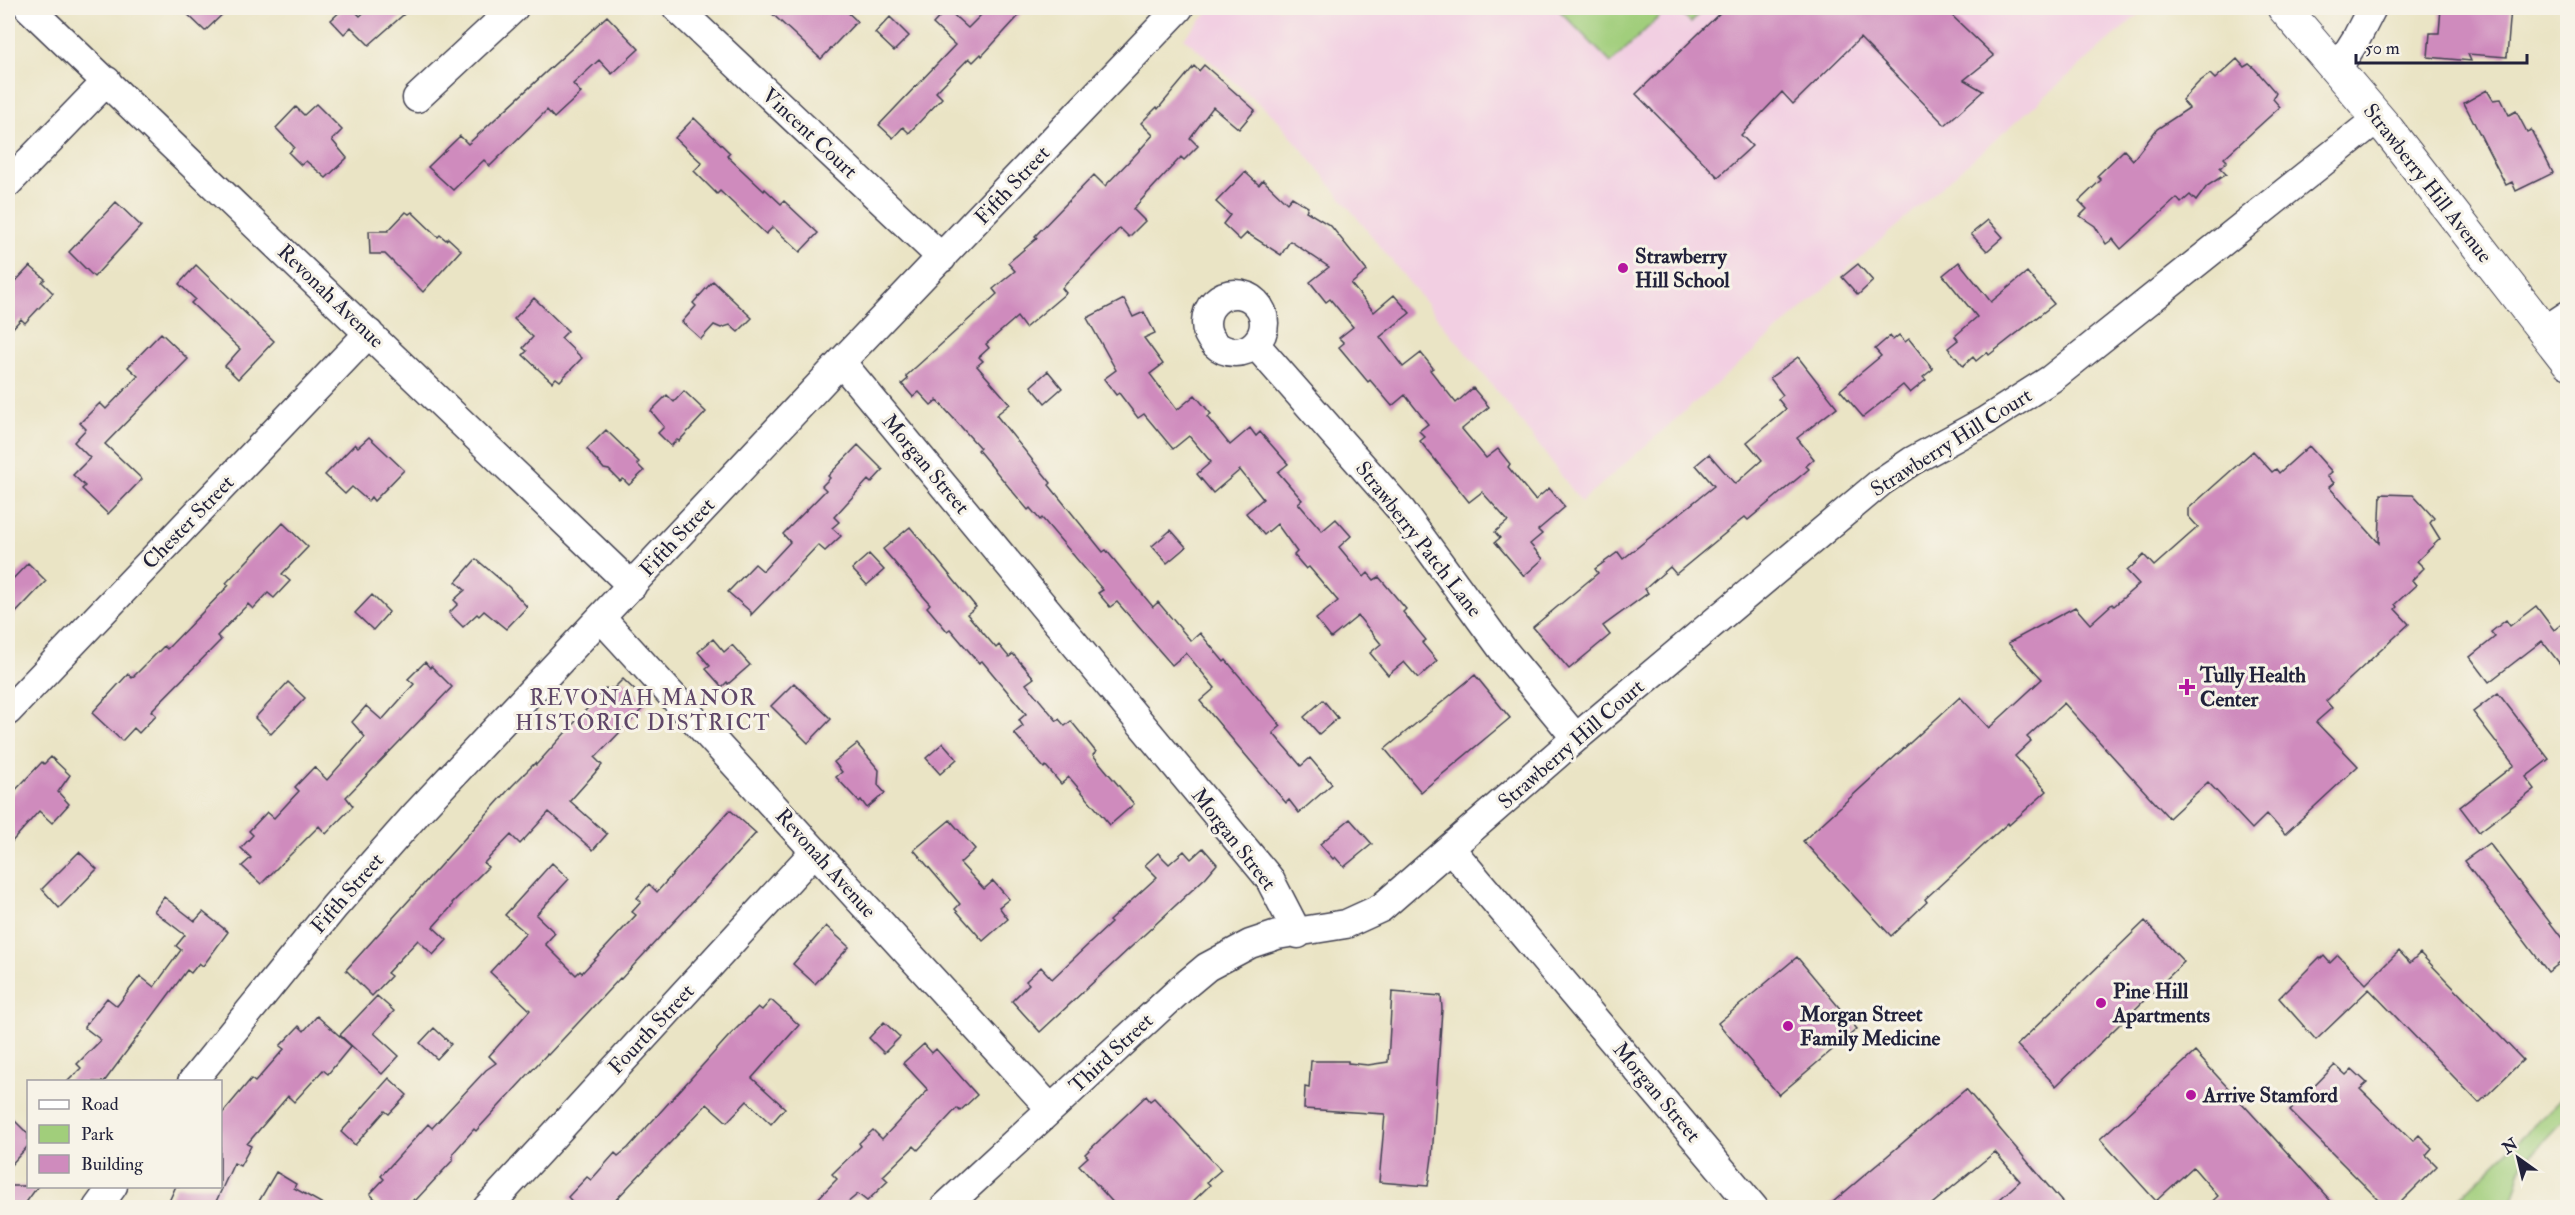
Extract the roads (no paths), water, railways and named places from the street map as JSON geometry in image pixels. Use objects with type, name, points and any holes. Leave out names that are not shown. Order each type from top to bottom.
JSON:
[{"type":"main road","name":"Strawberry Hill Avenue","points":[[2284,8],[2556,323],[2568,362]]},
{"type":"street","name":"Revonah Avenue","points":[[29,8],[632,586]]},
{"type":"street","points":[[417,98],[514,8]]},
{"type":"street","name":"Vincent Court","points":[[677,8],[942,258]]},
{"type":"street","name":"Fifth Street","points":[[194,1080],[342,898],[417,813],[841,362],[1179,8]]},
{"type":"street","points":[[2337,69],[2372,8]]},
{"type":"street","points":[[8,183],[107,81]]},
{"type":"street","name":"Strawberry Hill Court","points":[[1451,849],[1576,738],[1881,482],[1912,461],[1985,421],[2051,379],[2378,118]]},
{"type":"street","name":"Chester Street","points":[[8,711],[369,333]]},
{"type":"street","name":"Strawberry Patch Lane","points":[[1255,344],[1401,510],[1503,650],[1576,738]]},
{"type":"street","name":"Morgan Street","points":[[841,362],[1269,878],[1298,933]]},
{"type":"street","name":"Revonah Avenue","points":[[601,618],[1051,1109]]},
{"type":"street","points":[[1298,933],[1346,924],[1381,908],[1451,849]]},
{"type":"street","name":"Morgan Street","points":[[1451,849],[1754,1208]]},
{"type":"street","name":"Fourth Street","points":[[487,1208],[815,851]]},
{"type":"street","name":"Third Street","points":[[944,1208],[1183,987],[1208,967],[1250,944],[1277,935],[1298,933]]},
{"type":"street","points":[[97,1208],[112,1188]]},
{"type":"place","name":"Strawberry Hill School","points":[[1623,268]]},
{"type":"place","name":"Tully Health Center","points":[[2187,687]]},
{"type":"place","name":"Pine Hill Apartments","points":[[2101,1003]]},
{"type":"place","name":"Morgan Street Family Medicine","points":[[1788,1026]]},
{"type":"place","name":"Arrive Stamford","points":[[2191,1095]]},
{"type":"district","name":"REVONAH MANOR HISTORIC DISTRICT","points":[[643,710]]}]
